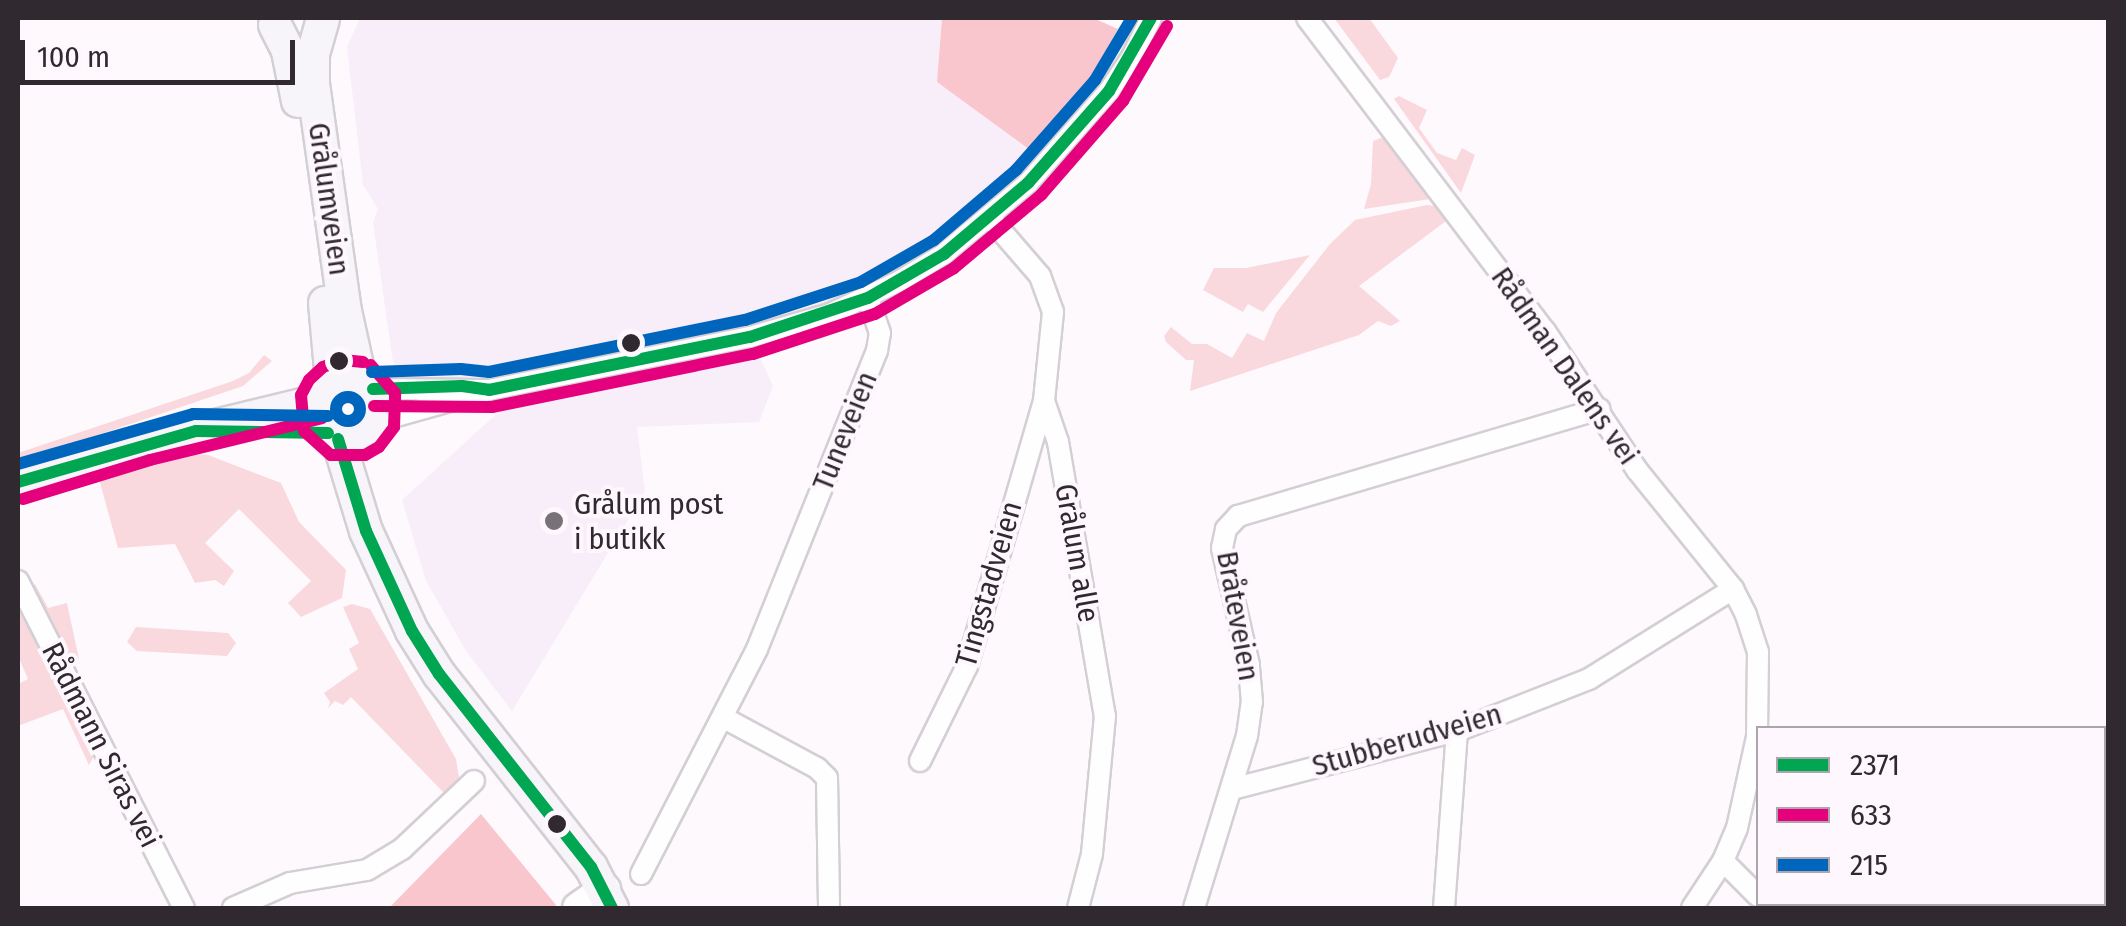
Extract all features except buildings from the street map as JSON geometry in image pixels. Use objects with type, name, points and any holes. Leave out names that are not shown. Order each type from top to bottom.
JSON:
[{"type":"main road","points":[[271,21],[305,30],[324,18]]},
{"type":"main road","name":"Grålumveien","points":[[324,18],[313,54],[312,84],[345,311],[353,494],[385,572],[438,674],[609,899]]},
{"type":"main road","name":"Grålumveien","points":[[271,21],[288,51],[296,86],[349,410]]},
{"type":"main road","points":[[18,482],[196,431],[349,410]]},
{"type":"main road","points":[[578,908],[609,899]]},
{"type":"street","points":[[349,410],[489,390],[750,338],[868,298],[944,254],[990,218],[1085,120],[1132,57],[1150,18]]},
{"type":"street","name":"Rådman Dalens vei","points":[[1307,18],[1546,331],[1637,470],[1732,589],[1758,652],[1758,726]]},
{"type":"street","name":"Grålum alle","points":[[990,218],[1040,276],[1052,312],[1044,401],[1058,442],[1105,716],[1097,821],[1078,908]]},
{"type":"street","name":"Tuneveien","points":[[642,874],[724,718],[877,351],[880,334],[868,298]]},
{"type":"street","points":[[349,410],[462,386],[489,390]]},
{"type":"street","name":"Tingstadveien","points":[[920,761],[942,725],[967,666],[1044,401]]},
{"type":"street","name":"Bråteveien","points":[[1194,908],[1232,789],[1252,702],[1250,665],[1222,548],[1226,529],[1238,516],[1598,410]]},
{"type":"street","name":"Rådmann Siras vei","points":[[18,581],[184,908]]},
{"type":"street","name":"Stubberudveien","points":[[1232,789],[1457,731],[1588,679],[1732,589]]},
{"type":"street","points":[[724,718],[817,768],[828,778],[829,908]]},
{"type":"street","points":[[1444,908],[1457,731]]},
{"type":"street","name":"Rådman Dalens vei","points":[[1692,908],[1723,862],[1737,828],[1756,746]]},
{"type":"street","points":[[233,908],[290,882],[367,870],[402,850],[474,780]]},
{"type":"street","points":[[1723,862],[1756,894]]},
{"type":"shaded area","points":[[360,18],[942,18],[937,82],[1047,163],[990,218],[868,298],[751,338],[773,386],[759,422],[637,427],[645,492],[512,711],[466,651],[426,581],[402,500],[503,408],[574,393],[616,365],[489,390],[487,376],[410,381],[393,362],[373,223],[378,209],[363,185],[347,47]]},
{"type":"shaded area","points":[[942,18],[1093,18],[1118,29],[1084,89],[1030,150],[937,82]]},
{"type":"shaded area","points":[[1334,18],[1369,18],[1398,58],[1389,77],[1380,80]]},
{"type":"shaded area","points":[[1399,96],[1427,110],[1419,128],[1437,153],[1456,160],[1462,148],[1475,155],[1461,193],[1394,99]]},
{"type":"shaded area","points":[[1387,140],[1430,199],[1364,209],[1371,184],[1373,141]]},
{"type":"shaded area","points":[[1434,206],[1446,221],[1359,286],[1400,321],[1391,326],[1378,321],[1359,335],[1190,391],[1194,360],[1186,360],[1166,342],[1164,336],[1171,327],[1192,344],[1207,344],[1232,358],[1247,333],[1264,341],[1276,313],[1330,244],[1355,220]]},
{"type":"shaded area","points":[[1310,255],[1263,312],[1248,304],[1243,312],[1203,290],[1214,268],[1246,268]]},
{"type":"shaded area","points":[[264,355],[272,361],[243,386],[18,462],[18,453],[233,381],[249,373]]},
{"type":"shaded area","points":[[172,452],[208,455],[281,483],[299,522],[346,570],[342,598],[301,617],[288,603],[311,581],[239,509],[205,543],[234,571],[224,586],[215,580],[195,583],[175,544],[118,548],[99,479],[18,506],[18,499]]},
{"type":"shaded area","points":[[35,584],[48,608],[67,603],[79,659],[68,663],[31,589]]},
{"type":"shaded area","points":[[352,604],[370,609],[456,759],[460,783],[446,795],[351,697],[343,705],[335,701],[328,708],[330,702],[324,693],[358,669],[349,649],[359,643],[343,607]]},
{"type":"shaded area","points":[[18,607],[94,756],[89,765],[63,709],[18,726],[18,684],[28,679],[18,656]]},
{"type":"shaded area","points":[[136,627],[228,633],[236,643],[227,656],[137,651],[127,642]]},
{"type":"shaded area","points":[[481,814],[556,905],[389,908]]},
{"type":"transit line","name":"215","points":[[372,372],[489,372],[745,320],[861,282],[934,240],[1016,170],[1095,80],[1132,18]]},
{"type":"transit line","name":"2371","points":[[373,389],[462,386],[489,390],[750,337],[868,298],[944,254],[1028,183],[1109,91],[1151,18]]},
{"type":"transit line","name":"633","points":[[374,406],[492,407],[753,354],[875,314],[954,268],[1041,195],[1123,101],[1167,26]]},
{"type":"transit line","name":"633","points":[[363,362],[343,360],[323,367],[301,395],[304,431],[331,455],[365,455],[379,447],[394,427],[395,393],[371,365]]},
{"type":"transit line","name":"215","points":[[348,397],[360,409],[348,421],[336,409],[348,397]]},
{"type":"transit line","name":"215","points":[[18,464],[193,414],[328,416]]},
{"type":"transit line","name":"633","points":[[23,499],[150,460],[322,418]]},
{"type":"transit line","name":"2371","points":[[18,482],[196,431],[328,433]]},
{"type":"transit line","name":"2371","points":[[338,439],[366,531],[412,631],[439,674],[591,867],[612,908]]},
{"type":"place","name":"Grålum post i butikk","points":[[554,521]]}]
